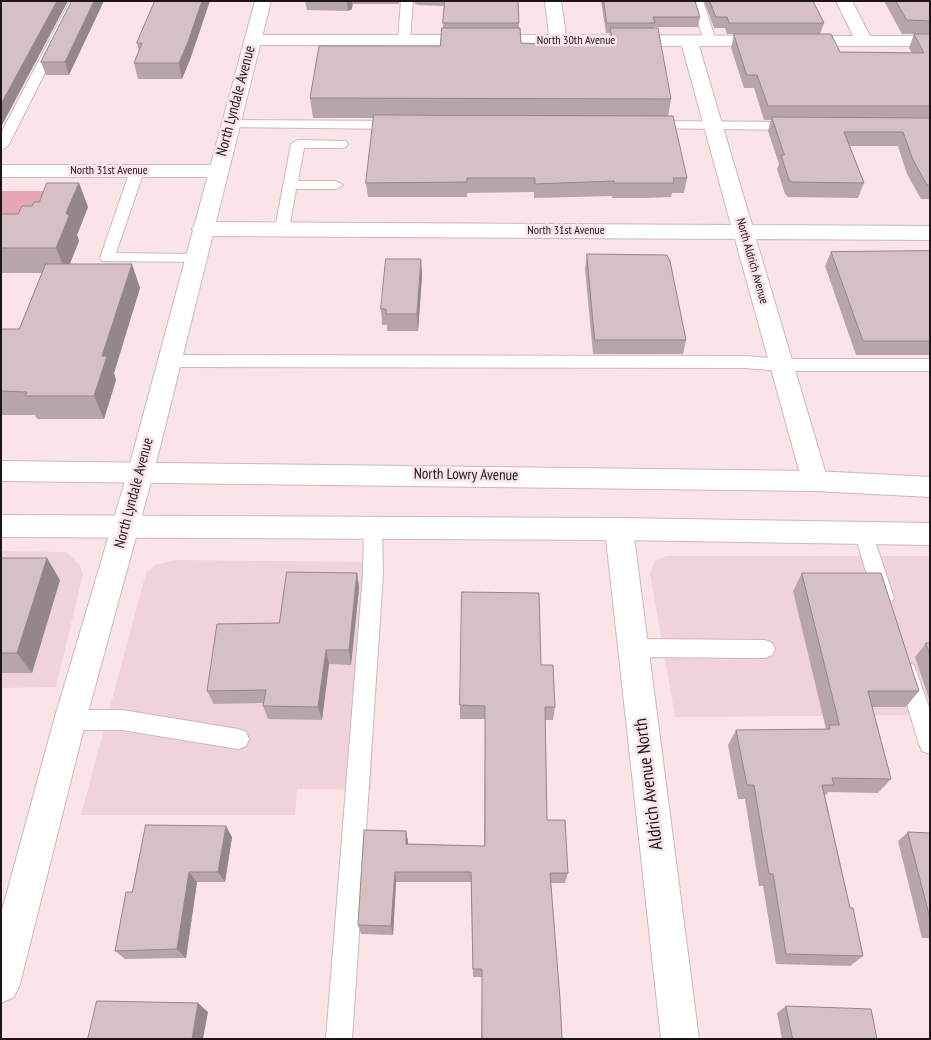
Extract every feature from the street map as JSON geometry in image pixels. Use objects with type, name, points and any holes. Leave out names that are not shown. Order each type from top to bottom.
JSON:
[{"type":"street","name":"North Lyndale Avenue","points":[[1,984],[70,720],[141,470],[217,171],[263,1]]},
{"type":"street","points":[[553,1],[558,41]]},
{"type":"street","points":[[844,1],[864,41]]},
{"type":"street","name":"North 30th Avenue","points":[[253,40],[930,41]]},
{"type":"street","name":"North Aldrich Avenue","points":[[700,41],[713,126],[815,481]]},
{"type":"street","name":"North 31st Avenue","points":[[1,171],[217,171]]},
{"type":"street","name":"North 31st Avenue","points":[[203,229],[930,233]]},
{"type":"street","name":"North Lowry Avenue","points":[[1,471],[141,470],[815,481],[930,487]]},
{"type":"street","points":[[1,526],[619,529],[930,534]]},
{"type":"street","name":"Aldrich Avenue North","points":[[619,529],[680,1039]]},
{"type":"lane","points":[[1,146],[76,1]]},
{"type":"lane","points":[[404,40],[408,1]]},
{"type":"lane","points":[[697,1],[700,41]]},
{"type":"lane","points":[[230,124],[409,124]]},
{"type":"lane","points":[[638,125],[806,126]]},
{"type":"lane","points":[[282,230],[298,144],[341,144]]},
{"type":"lane","points":[[137,171],[107,258],[195,259]]},
{"type":"lane","points":[[290,185],[336,185]]},
{"type":"lane","points":[[169,361],[735,362],[782,365],[930,365]]},
{"type":"lane","points":[[339,1039],[372,584],[373,528]]},
{"type":"lane","points":[[863,532],[889,615]]},
{"type":"lane","points":[[633,648],[765,649]]},
{"type":"lane","points":[[901,652],[930,744]]},
{"type":"lane","points":[[70,720],[122,720],[238,739]]},
{"type":"shaded area","points":[[1,191],[45,191],[26,235],[1,235]]},
{"type":"shaded area","points":[[1,551],[66,552],[79,564],[83,574],[56,687],[1,688]]},
{"type":"shaded area","points":[[667,556],[930,556],[930,715],[675,717],[650,573],[655,561]]},
{"type":"shaded area","points":[[175,560],[381,562],[371,790],[297,789],[295,815],[81,815],[146,573],[155,565]]},
{"type":"building","points":[[1,1],[57,1],[1,104]]},
{"type":"building","points":[[72,1],[94,1],[65,62],[41,62]]},
{"type":"building","points":[[155,1],[202,1],[179,63],[134,63],[142,43],[137,43]]},
{"type":"building","points":[[445,1],[518,1],[519,23],[443,23]]},
{"type":"building","points":[[604,1],[695,1],[700,17],[653,17],[655,23],[607,23]]},
{"type":"building","points":[[710,1],[813,1],[824,23],[729,23],[727,17],[716,17]]},
{"type":"building","points":[[896,1],[930,1],[930,21],[907,20]]},
{"type":"building","points":[[442,28],[520,28],[521,43],[613,44],[610,28],[658,28],[671,99],[310,98],[319,46],[440,46]]},
{"type":"building","points":[[734,34],[831,34],[840,52],[924,53],[914,34],[930,34],[930,106],[768,106],[757,75],[747,75]]},
{"type":"building","points":[[374,115],[673,116],[687,178],[673,178],[674,183],[614,183],[614,181],[535,184],[535,178],[467,178],[467,182],[366,183]]},
{"type":"building","points":[[772,117],[930,118],[930,185],[927,185],[913,160],[903,132],[844,132],[864,183],[792,182],[789,180],[781,155],[784,155]]},
{"type":"building","points":[[47,183],[79,183],[66,213],[69,216],[56,248],[1,248],[1,214],[18,214],[22,206],[32,206],[34,202],[39,202]]},
{"type":"building","points":[[930,251],[930,341],[863,341],[831,252]]},
{"type":"building","points":[[587,254],[667,255],[670,261],[686,340],[595,340]]},
{"type":"building","points":[[386,259],[421,259],[417,314],[386,314],[386,309],[381,309]]},
{"type":"building","points":[[46,264],[132,264],[102,356],[107,356],[94,396],[25,396],[27,392],[1,391],[1,329],[19,329]]},
{"type":"building","points":[[1,558],[47,558],[17,653],[1,653]]},
{"type":"building","points":[[287,572],[357,573],[349,650],[326,650],[318,707],[263,706],[266,690],[207,691],[217,624],[279,623]]},
{"type":"building","points":[[802,573],[881,573],[919,691],[868,691],[891,779],[832,778],[834,785],[822,785],[863,956],[786,954],[773,874],[769,874],[754,785],[747,785],[736,730],[830,729],[829,725],[839,725]]},
{"type":"building","points":[[462,592],[539,593],[541,665],[553,665],[555,707],[545,707],[547,820],[565,820],[568,873],[550,873],[562,1039],[482,1039],[482,969],[473,969],[471,872],[395,872],[391,926],[358,925],[364,830],[406,831],[406,844],[485,846],[485,706],[460,705]]},
{"type":"building","points":[[926,643],[930,643],[930,655]]},
{"type":"building","points":[[146,825],[226,826],[218,872],[189,872],[177,949],[115,951],[126,892],[132,892]]},
{"type":"building","points":[[908,832],[930,833],[930,918]]},
{"type":"building","points":[[97,1001],[198,1003],[192,1039],[88,1039]]},
{"type":"building","points":[[786,1006],[871,1009],[877,1039],[793,1039]]}]
